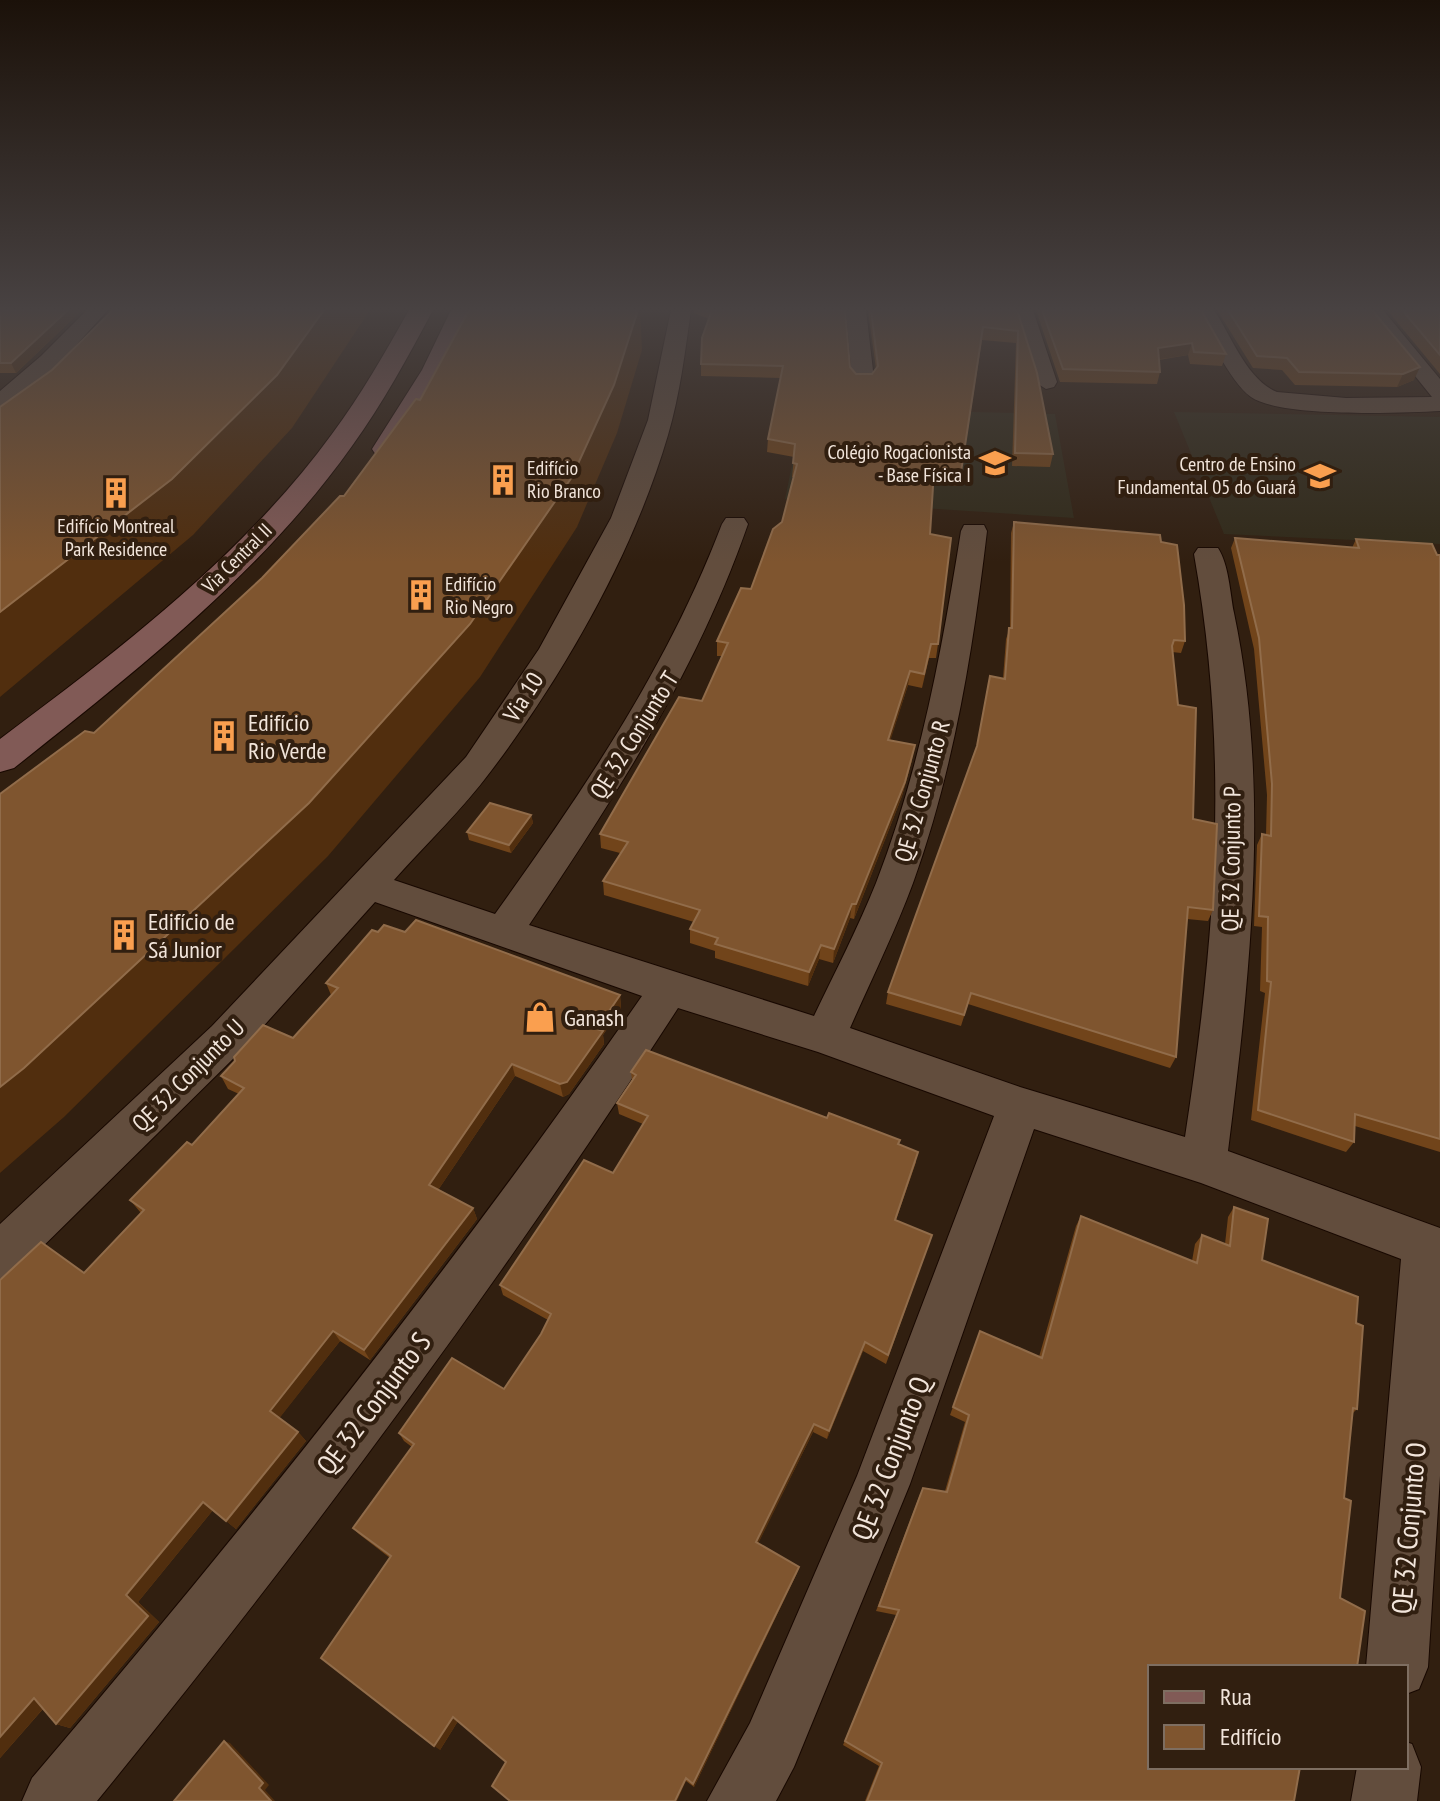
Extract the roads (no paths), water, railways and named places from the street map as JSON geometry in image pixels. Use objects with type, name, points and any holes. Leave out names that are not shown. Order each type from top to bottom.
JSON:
[{"type":"street","name":"Via Central II","points":[[0,759],[92,688],[200,596],[318,473],[376,394]]},
{"type":"street","points":[[367,474],[394,438],[421,394]]},
{"type":"street","name":"Via 10","points":[[367,885],[494,744],[563,633],[618,532],[640,482],[666,394]]},
{"type":"street","points":[[1263,394],[1293,401],[1440,404]]},
{"type":"street","name":"QE 32 Conjunto T","points":[[504,932],[628,750],[665,685],[718,576],[735,524]]},
{"type":"street","name":"QE 32 Conjunto R","points":[[825,1037],[894,883],[941,735],[974,531]]},
{"type":"street","points":[[257,540],[296,545]]},
{"type":"street","name":"QE 32 Conjunto P","points":[[1204,1163],[1224,1026],[1233,895],[1229,694],[1222,614],[1208,554]]},
{"type":"street","points":[[367,885],[669,989],[825,1037],[1020,1106],[1204,1163],[1433,1248]]},
{"type":"street","name":"QE 32 Conjunto U","points":[[0,1256],[227,1038],[367,885]]},
{"type":"street","name":"QE 32 Conjunto S","points":[[55,1801],[375,1405],[537,1183],[669,989]]},
{"type":"street","name":"QE 32 Conjunto Q","points":[[740,1801],[772,1745],[882,1484],[1020,1106]]},
{"type":"street","name":"QE 32 Conjunto O","points":[[1397,1665],[1433,1248]]},
{"type":"street","points":[[1384,1801],[1389,1769]]},
{"type":"place","name":"Colégio Rogacionista - Base Física I","points":[[995,463]]},
{"type":"place","name":"Centro de Ensino Fundamental 05 do Guará","points":[[1320,476]]},
{"type":"place","name":"Edifício Rio Branco","points":[[503,480]]},
{"type":"place","name":"Edifício Montreal Park Residence","points":[[116,493]]},
{"type":"place","name":"Edifício Rio Negro","points":[[421,595]]},
{"type":"place","name":"Edifício Rio Verde","points":[[224,736]]},
{"type":"place","name":"Edifício de Sá Junior","points":[[124,935]]},
{"type":"place","name":"Ganash","points":[[540,1017]]}]
